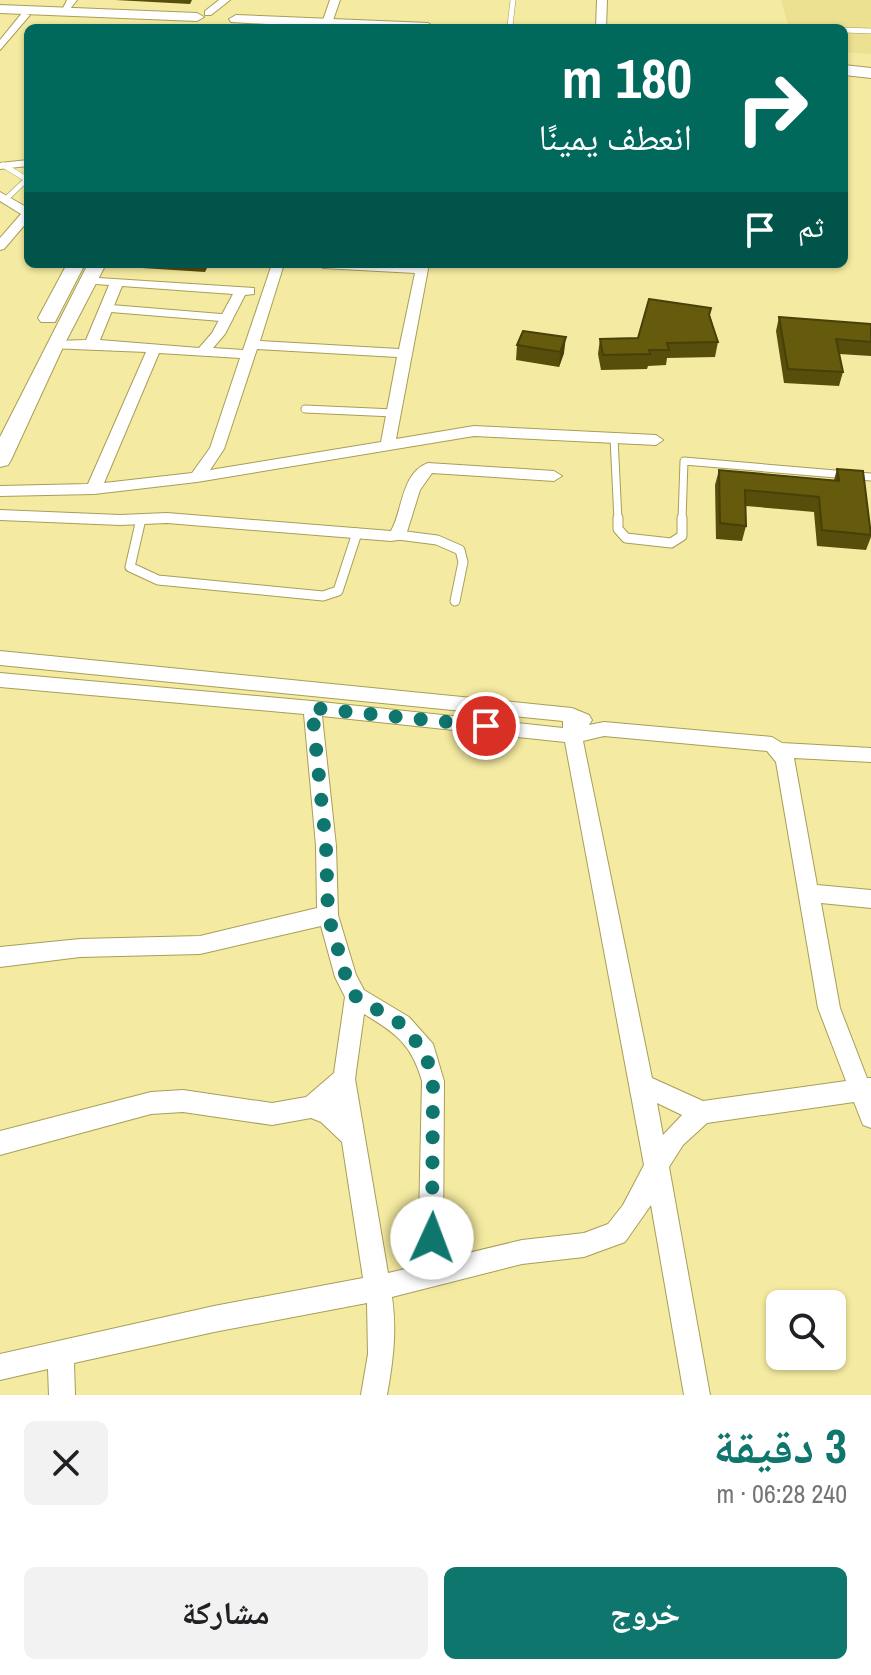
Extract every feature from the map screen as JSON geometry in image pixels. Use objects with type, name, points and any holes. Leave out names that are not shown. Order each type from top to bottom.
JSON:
[{"type":"main road","points":[[0,11],[68,6],[200,20]]},
{"type":"main road","points":[[0,11],[25,15],[200,20],[228,15],[347,24]]},
{"type":"main road","points":[[228,15],[283,24]]},
{"type":"main road","points":[[848,68],[871,70]]},
{"type":"street","points":[[327,23],[335,0]]},
{"type":"street","points":[[601,24],[602,0]]},
{"type":"street","points":[[612,0],[613,24]]},
{"type":"street","points":[[0,47],[25,15]]},
{"type":"street","points":[[0,28],[14,28]]},
{"type":"street","points":[[1,162],[24,154]]},
{"type":"street","points":[[1,162],[24,163]]},
{"type":"street","points":[[3,197],[24,210]]},
{"type":"street","points":[[0,246],[24,218]]},
{"type":"street","points":[[197,477],[217,449],[277,268]]},
{"type":"street","points":[[388,444],[423,268]]},
{"type":"street","points":[[87,269],[117,282],[268,292]]},
{"type":"street","points":[[0,460],[87,269]]},
{"type":"street","points":[[0,415],[87,269]]},
{"type":"street","points":[[92,344],[117,282]]},
{"type":"street","points":[[203,352],[227,318],[241,290]]},
{"type":"street","points":[[54,345],[92,344],[203,352],[250,349],[405,353]]},
{"type":"street","points":[[94,489],[155,347]]},
{"type":"street","points":[[0,491],[94,489],[197,477],[474,431],[656,440]]},
{"type":"street","points":[[0,515],[167,518],[398,535],[406,504],[422,473],[428,468],[554,476]]},
{"type":"street","points":[[0,658],[572,726]]},
{"type":"street","points":[[0,680],[312,708],[760,741],[779,750],[871,755]]},
{"type":"street","points":[[312,708],[326,846],[328,915],[346,977],[356,997],[401,1024],[425,1052],[433,1081],[430,1276]]},
{"type":"street","points":[[572,726],[642,1085],[697,1395]]},
{"type":"street","points":[[779,750],[785,759],[829,1008],[867,1089],[871,1117]]},
{"type":"street","points":[[809,893],[871,899]]},
{"type":"street","points":[[0,957],[126,946],[200,945],[328,915]]},
{"type":"street","points":[[356,997],[344,1079],[382,1317],[381,1354],[374,1395]]},
{"type":"street","points":[[0,1143],[151,1103],[183,1101],[272,1114],[311,1107],[344,1079]]},
{"type":"street","points":[[642,1085],[702,1112],[867,1089]]},
{"type":"street","points":[[311,1107],[339,1121],[352,1135]]},
{"type":"street","points":[[0,1367],[214,1319],[379,1288],[522,1252],[584,1245],[616,1233],[646,1191],[656,1165],[675,1137],[702,1112]]},
{"type":"street","points":[[61,1353],[62,1395]]},
{"type":"lane","points":[[510,24],[513,0]]},
{"type":"lane","points":[[848,30],[871,31]]},
{"type":"lane","points":[[1,162],[24,178]]},
{"type":"lane","points":[[3,197],[24,182]]},
{"type":"lane","points":[[105,308],[227,318]]},
{"type":"lane","points":[[305,409],[394,413]]},
{"type":"lane","points":[[614,438],[618,529],[626,538],[671,543],[682,536],[684,461],[871,477]]},
{"type":"lane","points":[[141,519],[130,567],[134,571],[158,580],[323,596],[338,591],[357,533]]},
{"type":"lane","points":[[398,535],[437,540],[460,550],[463,562],[455,601]]},
{"type":"shaded area","points":[[781,0],[871,0],[871,54],[848,52],[848,24],[788,24]]},
{"type":"building","points":[[649,299],[711,308],[709,315],[718,342],[667,343],[669,350],[649,350],[650,354],[603,355],[600,339],[638,338]]},
{"type":"building","points":[[779,317],[871,324],[871,342],[836,339],[843,372],[788,369]]},
{"type":"building","points":[[523,331],[566,337],[560,352],[517,345]]},
{"type":"building","points":[[837,469],[863,471],[871,535],[822,530],[819,497],[745,490],[746,526],[720,523],[719,470],[839,481]]},
{"type":"route","points":[[432,1238],[433,1081],[425,1052],[401,1024],[356,997],[346,977],[328,915],[326,846],[312,708],[486,726]]}]
